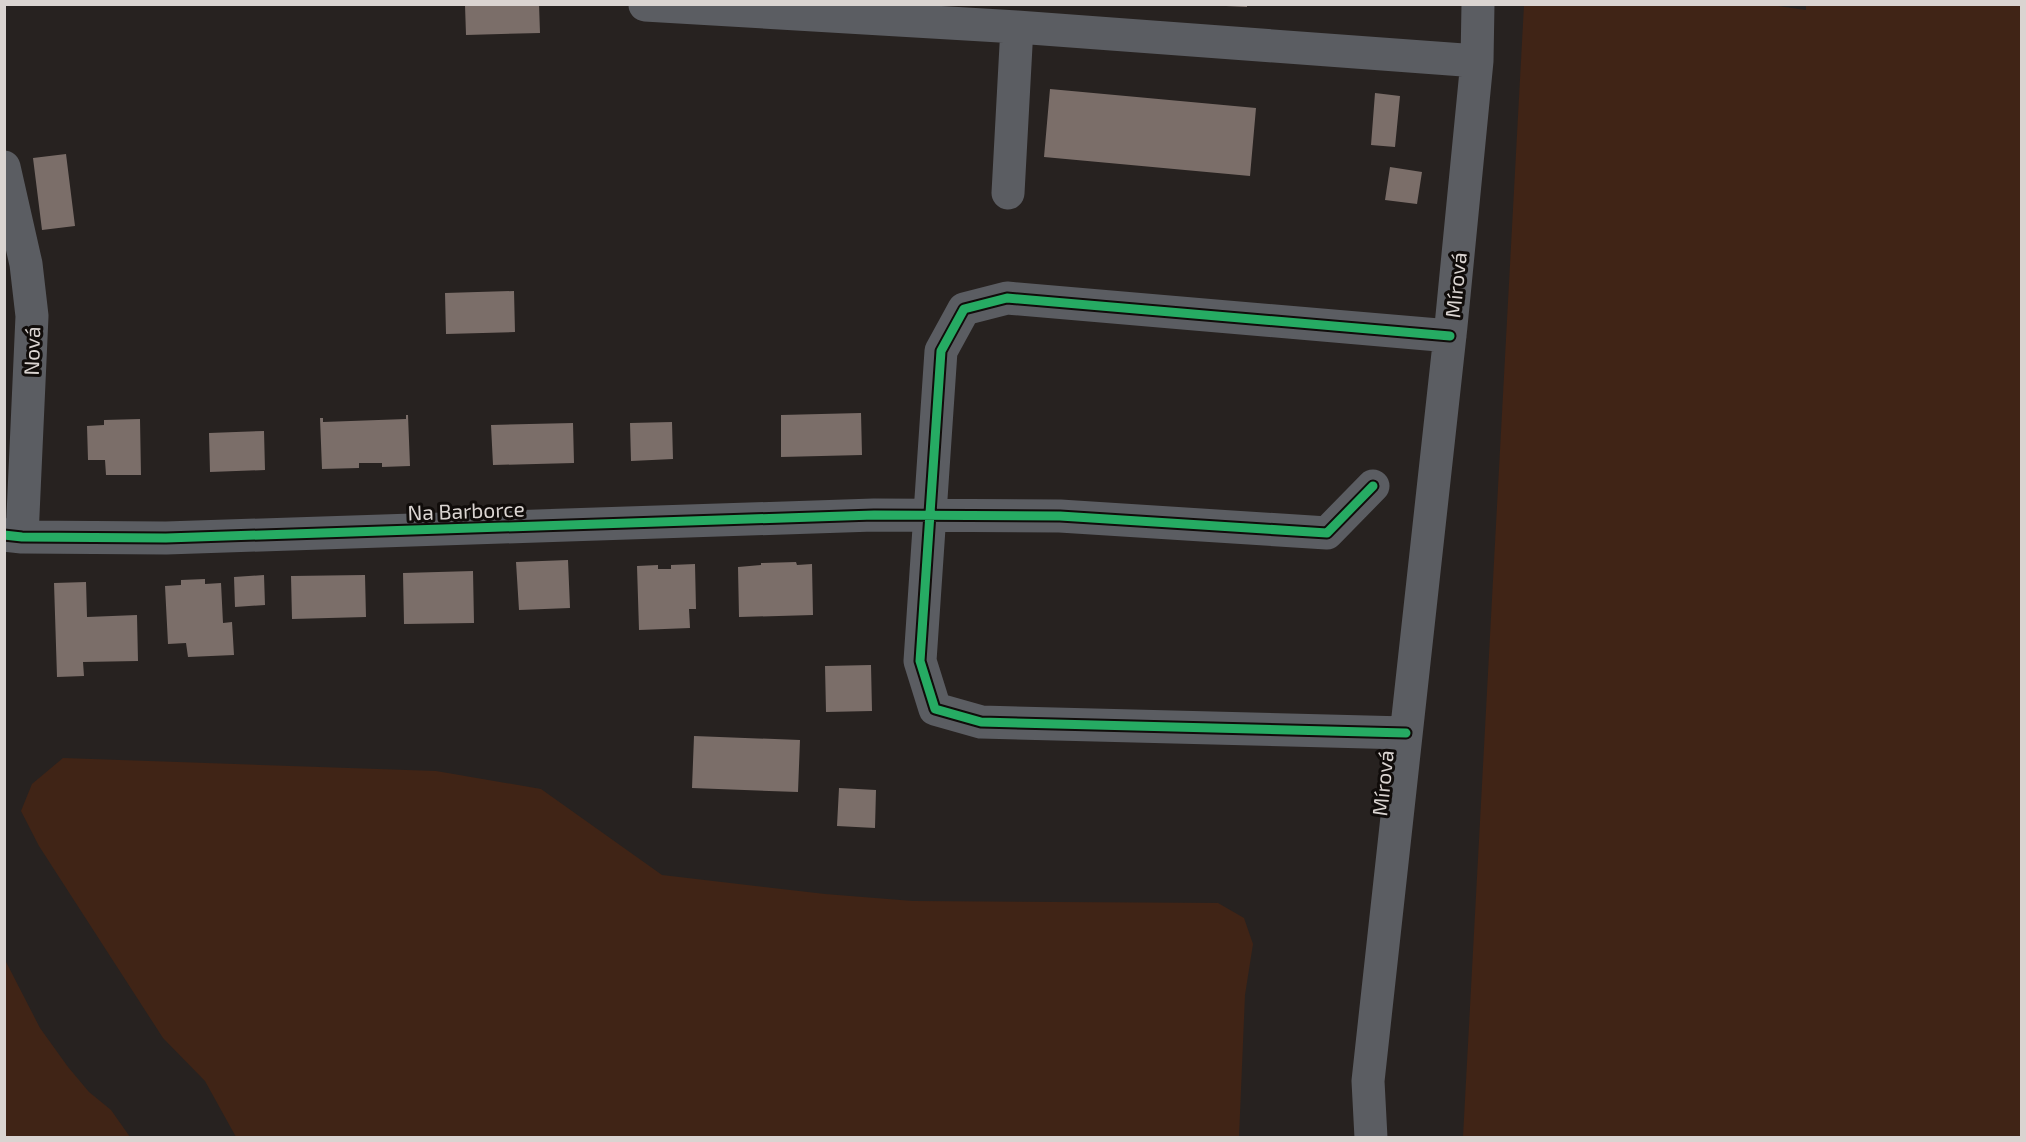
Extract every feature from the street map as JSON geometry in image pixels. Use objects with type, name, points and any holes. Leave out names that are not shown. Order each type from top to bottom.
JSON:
[{"type":"street","name":"Mírová","points":[[1371,1137],[1368,1081],[1450,336],[1477,61],[1478,4]]},
{"type":"street","points":[[645,5],[1017,27],[1074,18],[1477,61]]},
{"type":"street","points":[[1008,194],[1017,27]]},
{"type":"street","name":"Nová","points":[[4,167],[26,264],[32,316],[13,536]]},
{"type":"street","points":[[1406,733],[981,722],[935,709],[920,661],[941,351],[964,309],[1007,298],[1450,336]]},
{"type":"street","name":"Na Barborce","points":[[13,536],[166,538],[874,514],[1060,516],[1327,532],[1373,486]]},
{"type":"shaded area","points":[[1524,5],[1771,5],[1806,10],[1806,5],[2021,5],[2021,1137],[1463,1137]]},
{"type":"shaded area","points":[[63,758],[436,771],[541,789],[662,875],[825,894],[913,901],[1218,903],[1244,918],[1253,944],[1245,995],[1239,1137],[236,1137],[205,1081],[163,1038],[39,846],[21,811],[32,784]]},
{"type":"shaded area","points":[[4,958],[40,1028],[68,1067],[89,1092],[111,1110],[130,1137],[5,1137]]},
{"type":"building","points":[[539,4],[540,33],[466,35],[465,5]]},
{"type":"building","points":[[1226,4],[1247,4],[1247,7],[1226,6]]},
{"type":"building","points":[[1050,89],[1256,108],[1250,176],[1044,157]]},
{"type":"building","points":[[1375,93],[1400,96],[1395,147],[1371,145]]},
{"type":"building","points":[[66,154],[75,226],[42,230],[33,158]]},
{"type":"building","points":[[1390,167],[1422,172],[1417,204],[1385,200]]},
{"type":"building","points":[[514,291],[515,332],[446,334],[445,293]]},
{"type":"building","points":[[861,413],[862,455],[781,457],[781,415]]},
{"type":"building","points":[[408,415],[410,466],[382,467],[382,463],[359,463],[359,468],[322,469],[320,418],[323,418],[323,422],[406,419]]},
{"type":"building","points":[[140,419],[141,475],[106,475],[105,460],[88,460],[87,426],[104,425],[104,420]]},
{"type":"building","points":[[672,422],[673,459],[631,461],[630,423]]},
{"type":"building","points":[[573,423],[574,463],[493,465],[491,425]]},
{"type":"building","points":[[264,431],[265,470],[210,472],[209,433]]},
{"type":"building","points":[[568,560],[570,608],[519,610],[516,562]]},
{"type":"building","points":[[796,562],[797,565],[812,564],[813,615],[739,617],[738,567],[761,565],[761,563]]},
{"type":"building","points":[[695,564],[696,609],[689,609],[690,628],[639,630],[637,566],[658,565],[658,569],[671,569],[671,565]]},
{"type":"building","points":[[473,571],[474,623],[404,624],[403,573]]},
{"type":"building","points":[[264,575],[265,605],[235,607],[234,577]]},
{"type":"building","points":[[365,575],[366,617],[292,619],[291,576]]},
{"type":"building","points":[[205,579],[205,584],[221,583],[223,623],[232,622],[234,655],[188,657],[186,643],[168,644],[165,586],[181,585],[181,580]]},
{"type":"building","points":[[86,582],[87,617],[137,615],[138,661],[83,662],[84,676],[57,677],[54,583]]},
{"type":"building","points":[[871,665],[872,711],[826,712],[825,666]]},
{"type":"building","points":[[694,736],[800,740],[798,792],[692,788]]},
{"type":"building","points":[[839,788],[876,790],[875,828],[837,826]]},
{"type":"cycle path","points":[[1406,733],[981,722],[935,709],[920,661],[941,351],[964,309],[1007,298],[1450,336]]},
{"type":"cycle path","points":[[4,535],[166,538],[874,515],[1060,516],[1327,533],[1373,486]]}]
